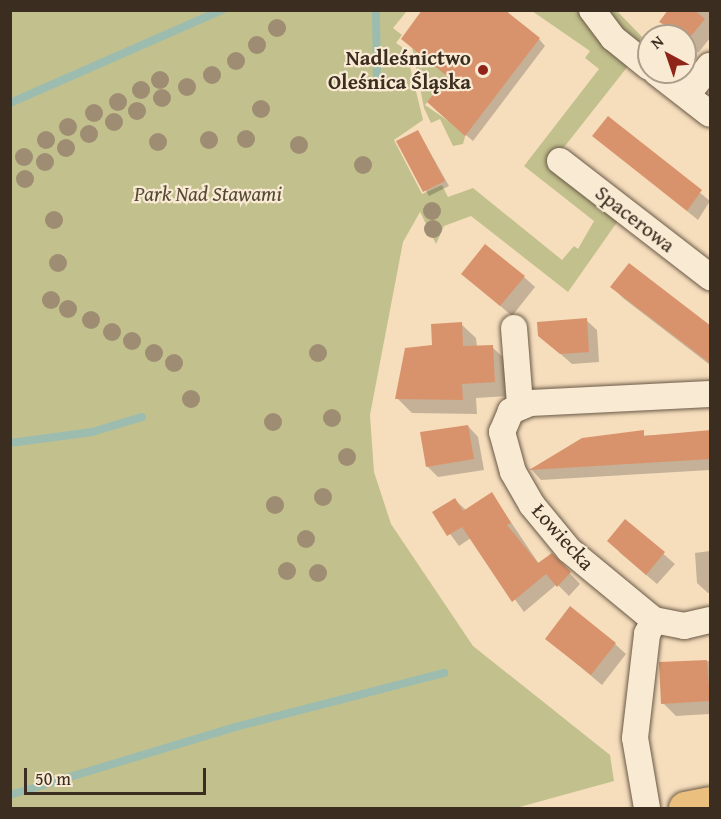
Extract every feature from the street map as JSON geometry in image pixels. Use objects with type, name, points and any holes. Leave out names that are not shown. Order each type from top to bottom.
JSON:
[{"type":"main road","points":[[685,808],[711,803]]},
{"type":"street","points":[[592,10],[613,38],[637,57]]},
{"type":"street","points":[[687,95],[711,66]]},
{"type":"street","points":[[672,84],[711,114]]},
{"type":"street","name":"Spacerowa","points":[[560,161],[711,277]]},
{"type":"street","points":[[514,328],[520,405],[711,394]]},
{"type":"street","name":"Łowiecka","points":[[520,405],[504,421],[504,448],[532,505],[569,550],[654,620],[684,626],[711,621]]},
{"type":"street","points":[[647,808],[635,738],[647,634],[654,620]]},
{"type":"green space","name":"Park Nad Stawami","points":[[11,11],[407,11],[393,28],[402,35],[396,43],[406,50],[423,120],[394,140],[422,194],[442,185],[448,197],[473,188],[562,260],[574,246],[578,249],[594,221],[524,166],[599,69],[585,58],[590,51],[532,11],[617,11],[637,32],[637,55],[550,165],[620,218],[568,292],[471,216],[444,226],[436,244],[420,212],[403,242],[370,415],[374,472],[391,524],[473,646],[610,755],[614,781],[516,808],[11,808]]},
{"type":"green space","points":[[412,47],[463,54],[425,105],[466,133],[463,144],[453,146],[440,119],[431,123],[424,108]]},
{"type":"building","points":[[422,10],[505,10],[540,38],[465,136],[427,102],[447,76],[401,39]]},
{"type":"building","points":[[668,10],[694,10],[705,19],[697,29],[697,24],[663,24],[659,22]]},
{"type":"building","points":[[608,116],[702,190],[687,211],[592,136]]},
{"type":"building","points":[[418,130],[445,181],[423,192],[396,141]]},
{"type":"building","points":[[485,244],[525,276],[500,306],[461,274]]},
{"type":"building","points":[[629,263],[711,326],[711,364],[610,287]]},
{"type":"building","points":[[587,318],[589,352],[560,354],[538,336],[537,322]]},
{"type":"building","points":[[462,322],[463,346],[493,345],[495,382],[462,384],[463,400],[395,399],[405,348],[432,345],[431,324]]},
{"type":"building","points":[[468,425],[474,459],[426,467],[420,432]]},
{"type":"building","points":[[644,430],[644,436],[711,430],[711,459],[529,470],[582,438]]},
{"type":"building","points":[[492,492],[511,523],[507,525],[538,563],[552,553],[571,572],[557,587],[546,574],[512,602],[462,527],[447,536],[432,512],[455,498],[463,511]]},
{"type":"building","points":[[625,519],[665,552],[646,575],[607,541]]},
{"type":"building","points":[[570,606],[616,643],[591,675],[545,639]]},
{"type":"building","points":[[707,660],[710,701],[661,704],[659,662]]},
{"type":"waterway","points":[[10,103],[222,10]]},
{"type":"waterway","points":[[376,10],[377,80]]},
{"type":"waterway","points":[[10,443],[92,432],[142,417]]},
{"type":"waterway","points":[[10,795],[235,727],[444,673]]},
{"type":"place","name":"Nadleśnictwo Oleśnica Śląska","points":[[483,70]]}]
